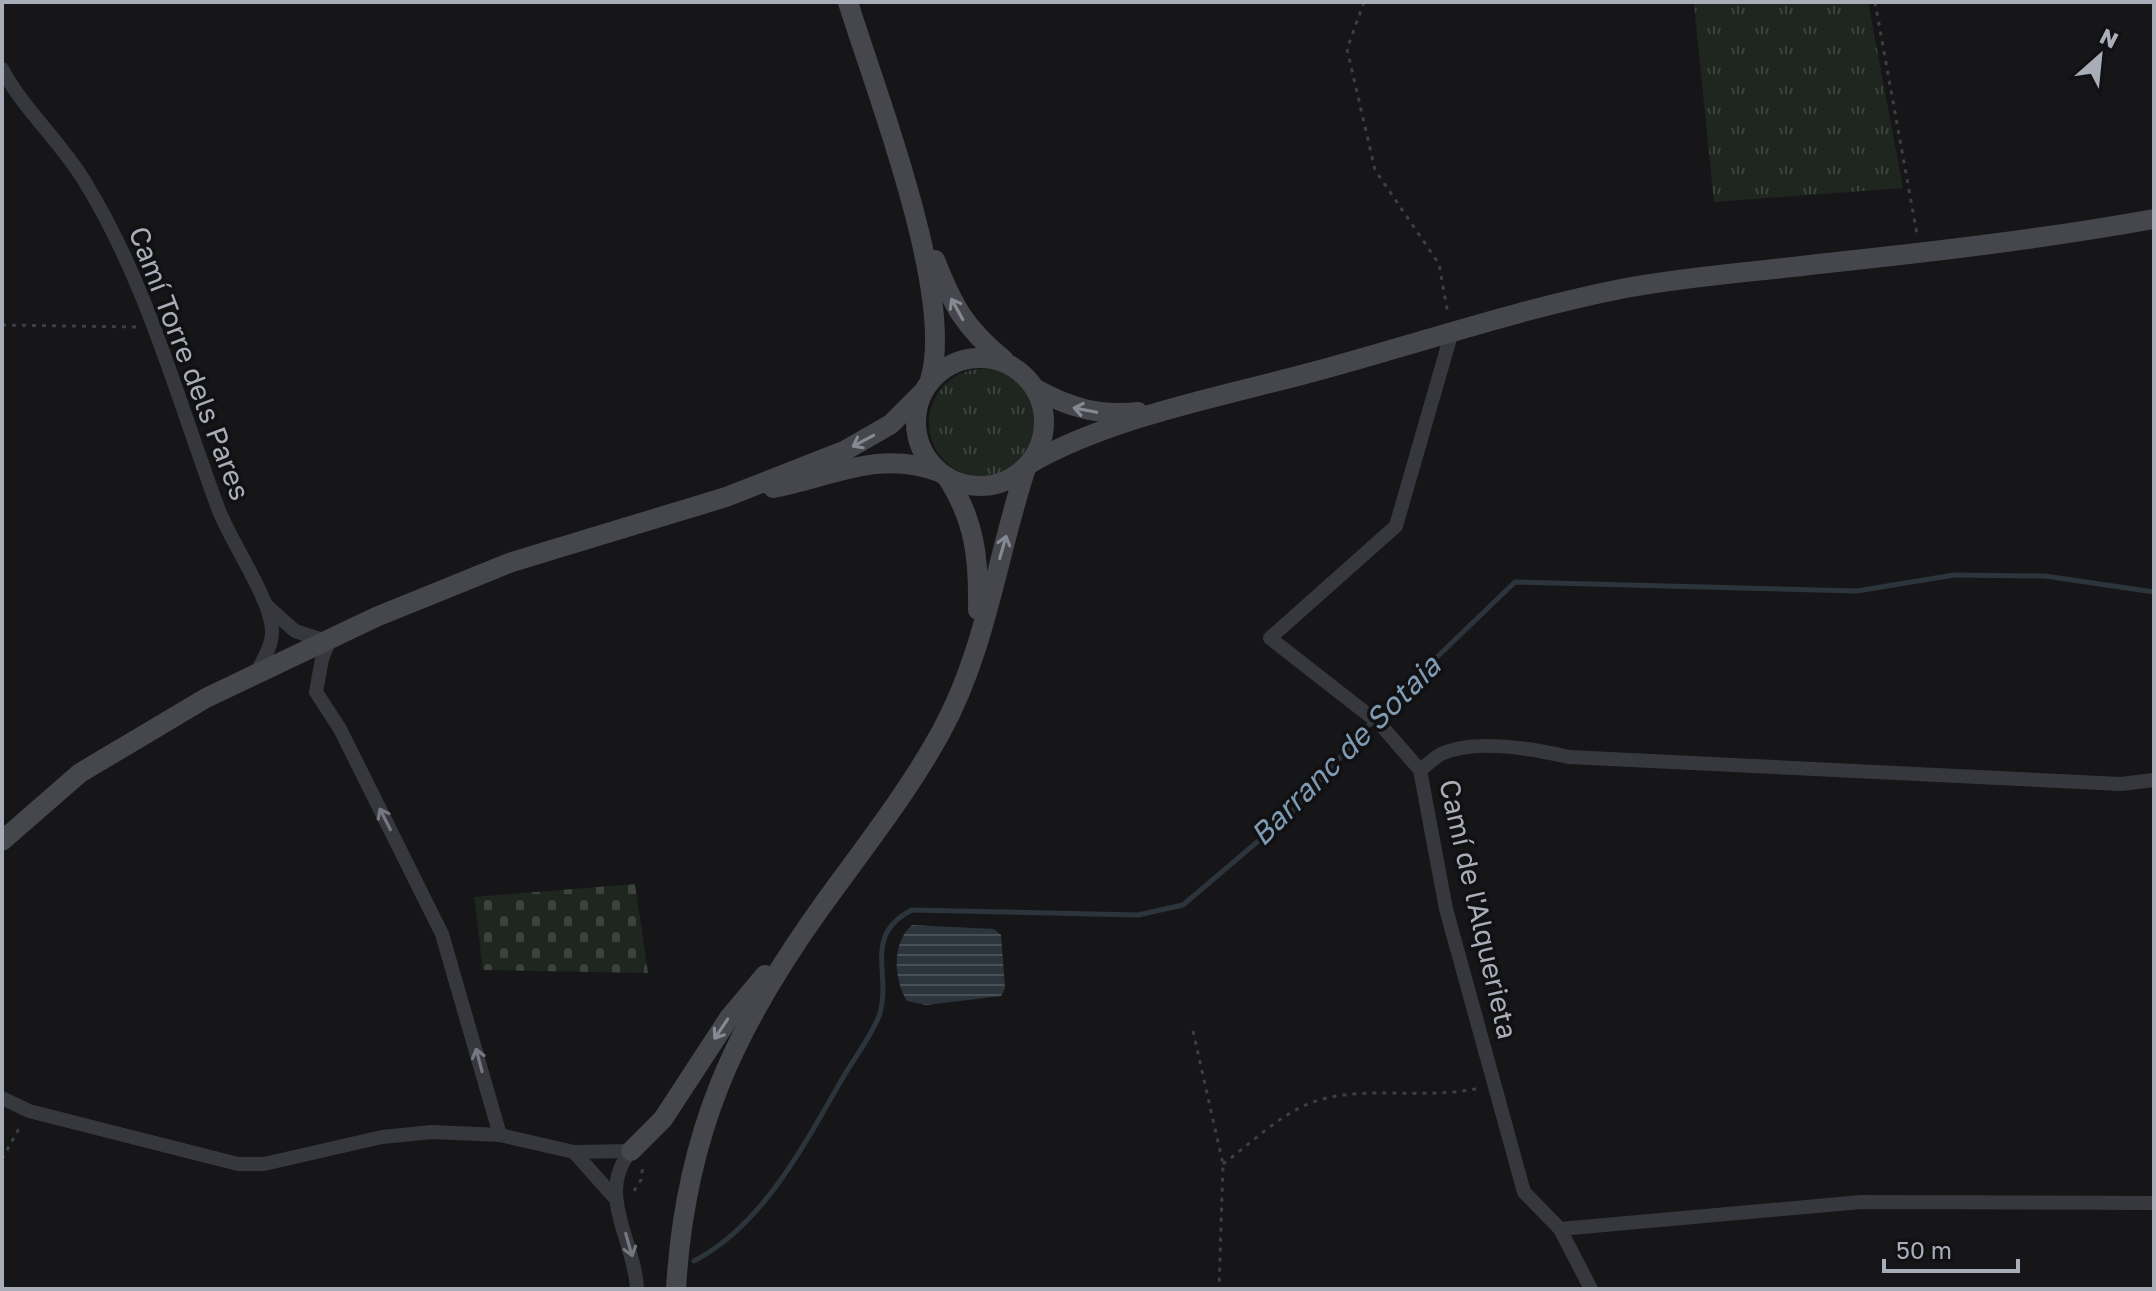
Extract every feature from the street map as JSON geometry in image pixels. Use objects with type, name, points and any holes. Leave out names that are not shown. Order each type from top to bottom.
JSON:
[{"type":"main road","points":[[848,2],[901,173],[930,284],[936,356],[915,424],[923,452],[964,503],[976,543],[977,650]]},
{"type":"main road","points":[[901,173],[945,286],[961,317],[979,342],[1036,389],[1067,407],[1111,415],[1190,405]]},
{"type":"main road","points":[[726,497],[794,484],[881,461],[920,465],[982,487],[1006,482],[1063,444],[1190,405],[1525,312],[1625,289],[1720,274],[2029,240],[2154,219]]},
{"type":"main road","points":[[2,841],[80,773],[206,698],[328,640],[509,563],[726,497],[871,437],[891,424],[939,371],[966,358],[988,357],[1010,365]]},
{"type":"main road","points":[[676,1289],[689,1177],[710,1105],[747,1024],[940,733],[961,694],[977,650],[1028,466],[1042,444],[1045,415],[1036,389]]},
{"type":"main road","points":[[631,1151],[663,1119],[729,1018],[767,972],[792,952]]},
{"type":"street","name":"Camí Torre dels Pares","points":[[2,69],[85,181],[111,227],[153,327],[218,508],[264,603],[272,629],[270,642],[255,675]]},
{"type":"street","name":"Camí de l'Alquerieta","points":[[1451,335],[1396,526],[1270,638],[1380,724],[1420,770],[1446,909],[1524,1192],[1560,1229],[1591,1289]]},
{"type":"street","name":"Camí Torre dels Pares","points":[[264,603],[295,631],[328,640]]},
{"type":"street","points":[[328,640],[316,692],[340,729],[442,934],[500,1135]]},
{"type":"street","points":[[1420,770],[1442,754],[1472,748],[1528,747],[1569,757],[2121,784],[2154,780]]},
{"type":"street","points":[[2,1098],[29,1111],[238,1164],[276,1162],[407,1134],[500,1135],[574,1152],[631,1151]]},
{"type":"street","points":[[614,1197],[618,1170],[631,1151]]},
{"type":"street","points":[[574,1152],[614,1197],[634,1261],[637,1289]]},
{"type":"street","points":[[1560,1229],[1861,1202],[2154,1203]]},
{"type":"path","points":[[1364,2],[1347,49],[1375,170],[1439,264],[1451,335]]},
{"type":"path","points":[[1875,2],[1920,253]]},
{"type":"path","points":[[2,325],[153,327]]},
{"type":"path","points":[[1193,1031],[1223,1164],[1219,1289]]},
{"type":"path","points":[[1223,1164],[1296,1110],[1325,1098],[1448,1093],[1494,1084]]},
{"type":"path","points":[[2,1159],[29,1111]]},
{"type":"path","points":[[631,1151],[642,1160],[644,1170],[631,1196]]},
{"type":"green space","points":[[1868,2],[1903,188],[1714,202],[1694,4]]},
{"type":"green space","points":[[983,369],[1004,373],[1021,385],[1033,402],[1037,423],[1033,444],[1021,461],[1004,473],[983,477],[962,473],[945,461],[933,444],[929,423],[933,402],[945,385],[962,373]]},
{"type":"green space","points":[[635,884],[648,973],[483,970],[474,897]]},
{"type":"shaded area","points":[[912,925],[994,929],[1001,935],[1005,988],[1001,996],[926,1005],[907,1001],[899,982],[897,961],[901,941]]},
{"type":"waterway","name":"Barranc de Sotaia","points":[[694,1261],[742,1226],[782,1179],[868,1038],[879,1016],[882,1000],[883,944],[887,932],[897,920],[912,910],[1138,915],[1183,905],[1290,814],[1382,710],[1515,582],[1857,591],[1954,575],[2045,576],[2154,592]]}]
